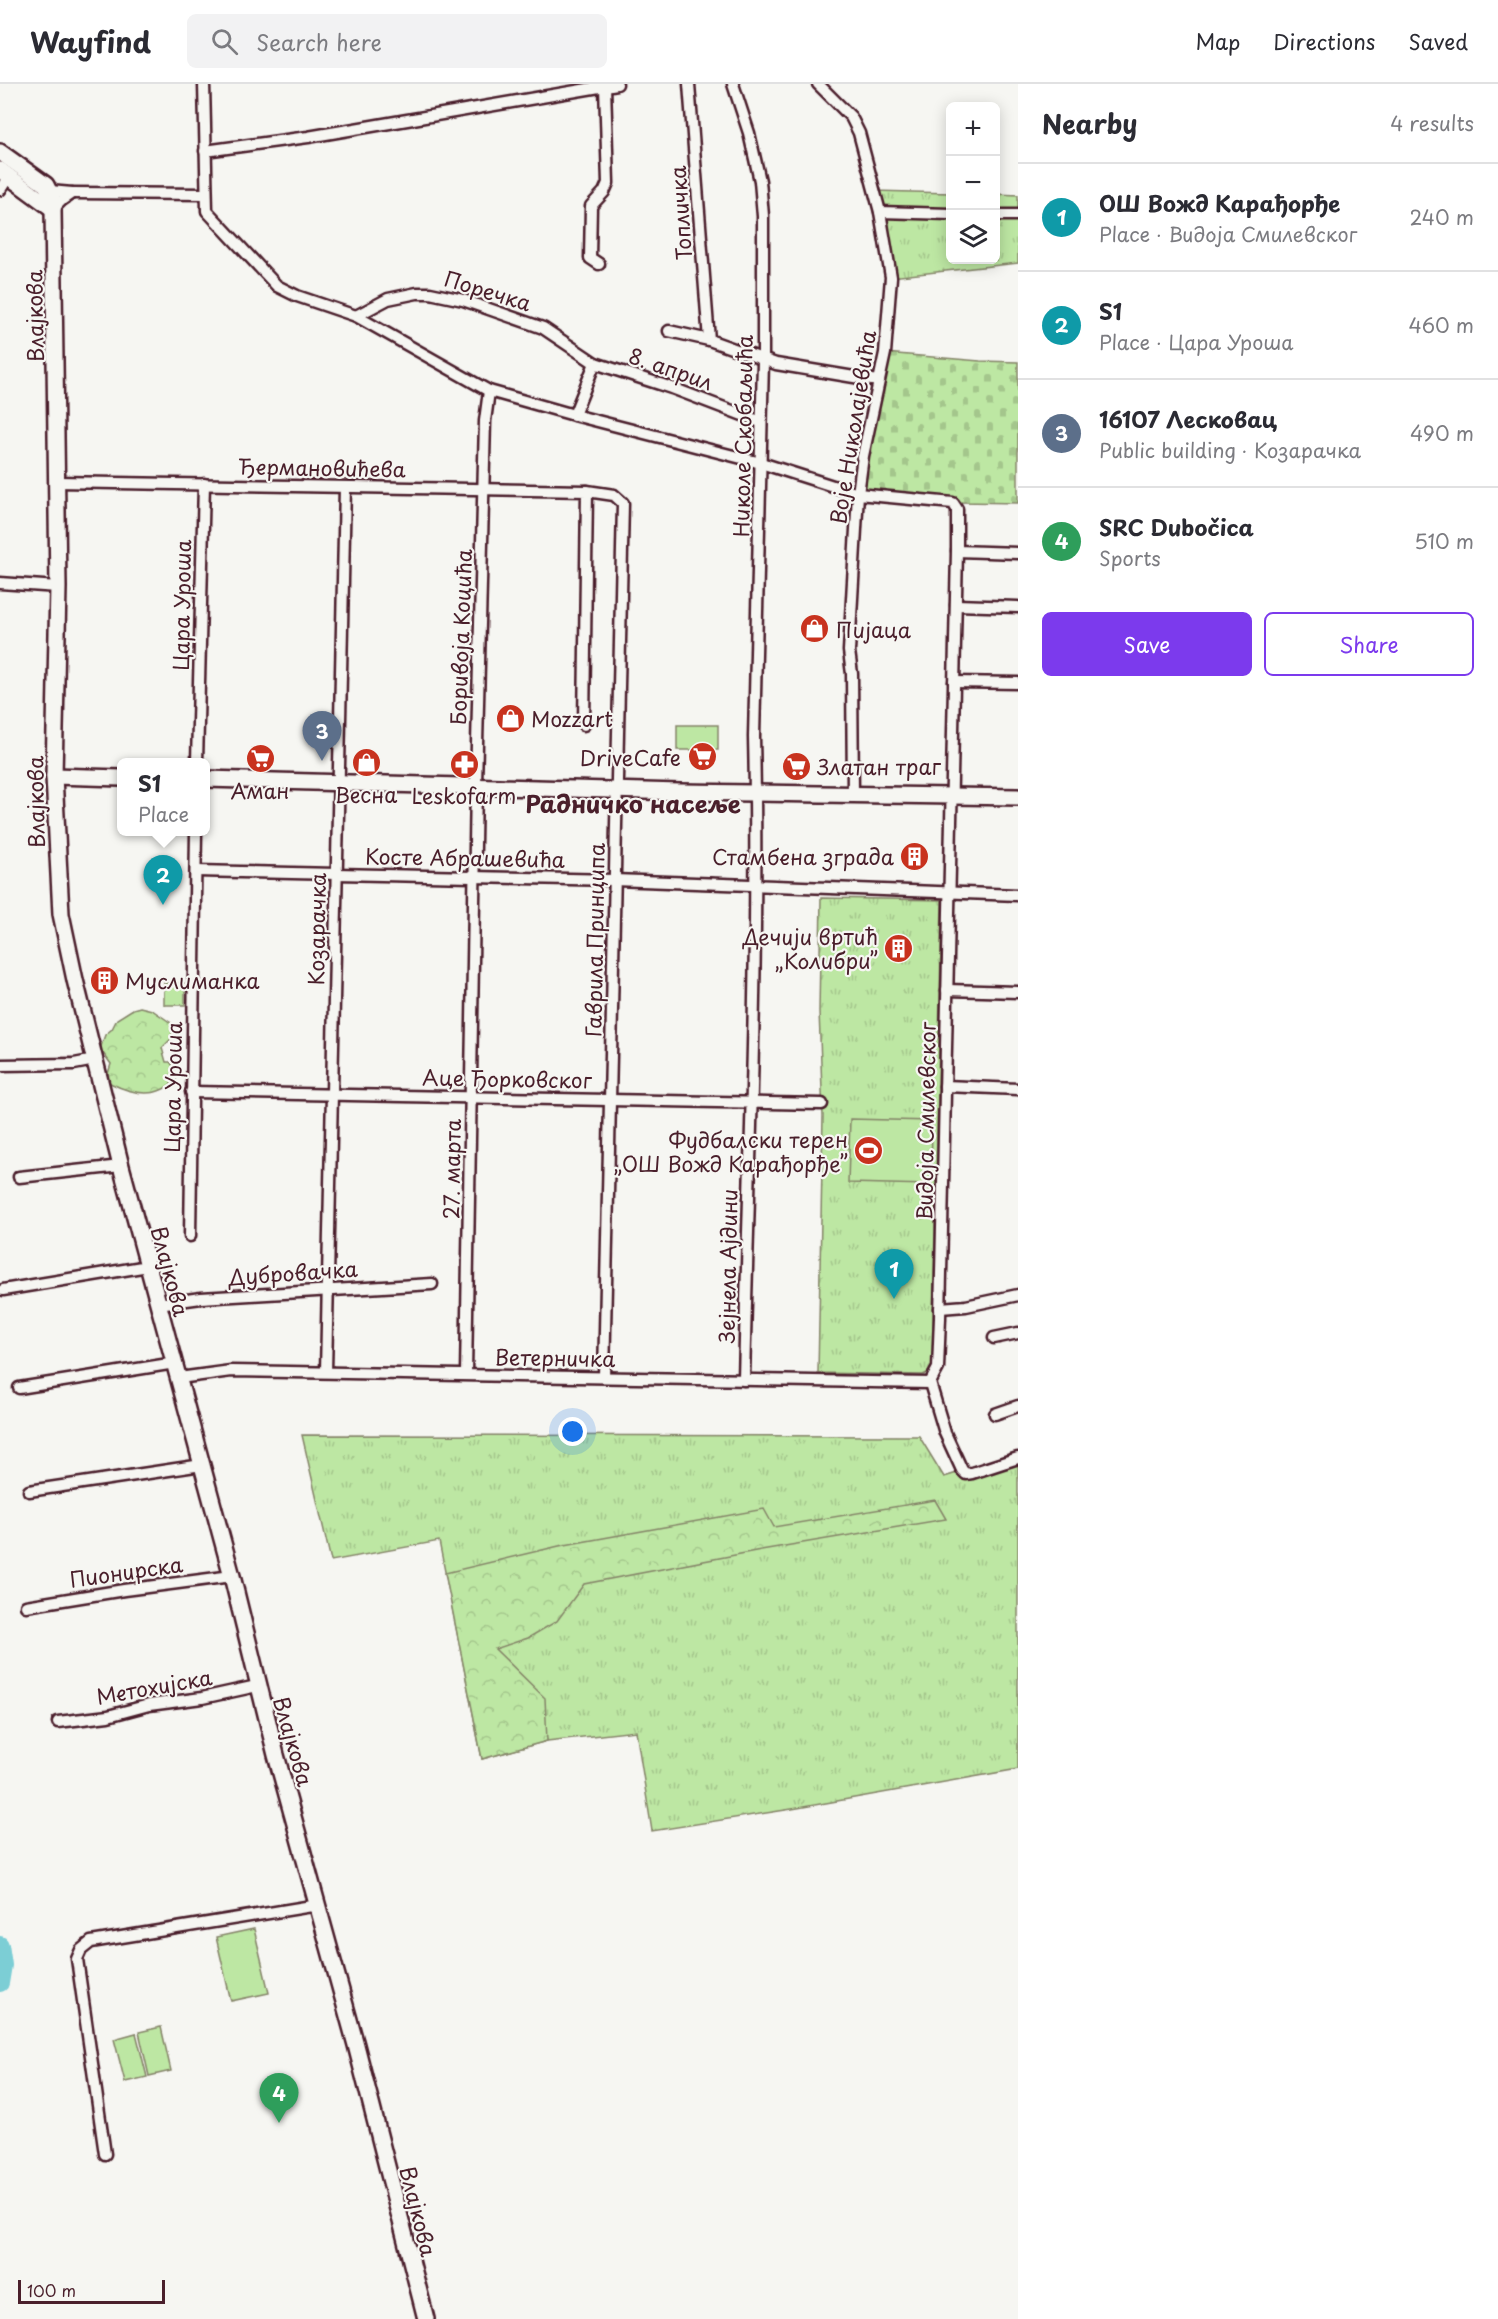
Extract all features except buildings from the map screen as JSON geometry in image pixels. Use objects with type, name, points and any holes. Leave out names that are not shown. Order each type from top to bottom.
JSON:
[{"type":"main road","points":[[0,152],[46,185],[50,191]]},
{"type":"main road","points":[[3,179],[53,209]]},
{"type":"main road","name":"Влајкова","points":[[50,191],[53,209],[58,586],[54,776],[61,914],[121,1166],[232,1576],[257,1686],[356,2045],[426,2319]]},
{"type":"main road","points":[[54,776],[117,778]]},
{"type":"main road","points":[[210,779],[680,792],[1018,796]]},
{"type":"street","points":[[204,84],[207,211],[277,286],[297,296],[356,315],[489,390],[574,415],[761,463],[858,494]]},
{"type":"street","points":[[205,151],[308,137],[617,84]]},
{"type":"street","name":"Топличка","points":[[689,84],[709,340]]},
{"type":"street","name":"Николе Скобаљића","points":[[733,84],[749,133],[762,197],[763,361],[754,737],[755,792]]},
{"type":"street","name":"Воје Николајевића","points":[[818,84],[851,117],[866,153],[880,212],[891,288],[885,353],[858,494],[849,651],[852,674],[853,794]]},
{"type":"street","points":[[599,264],[590,258],[589,235],[591,206],[604,192],[608,183],[605,86]]},
{"type":"street","points":[[50,191],[206,194]]},
{"type":"street","points":[[53,209],[72,193]]},
{"type":"street","points":[[880,212],[946,214]]},
{"type":"street","points":[[1000,215],[1018,215]]},
{"type":"street","name":"Поречка","points":[[356,315],[388,299],[409,294],[430,293],[463,300],[537,325],[571,346]]},
{"type":"street","points":[[669,331],[709,340],[763,361],[878,381]]},
{"type":"street","name":"8. април","points":[[571,346],[595,363],[672,388],[761,422]]},
{"type":"street","points":[[574,415],[595,363]]},
{"type":"street","name":"Боривоја Коцића","points":[[476,785],[486,421],[489,390]]},
{"type":"street","name":"Ђермановићева","points":[[57,482],[587,491],[614,495],[623,503]]},
{"type":"street","name":"Цара Уроша","points":[[197,758],[204,484]]},
{"type":"street","name":"Козарачка","points":[[326,1372],[345,487]]},
{"type":"street","points":[[584,724],[587,491]]},
{"type":"street","name":"Видоја Смилевског","points":[[858,494],[953,503],[957,509],[940,1308],[938,1368],[930,1383]]},
{"type":"street","name":"Гаврила Принципа","points":[[604,1377],[623,503]]},
{"type":"street","points":[[957,551],[1018,553]]},
{"type":"street","points":[[0,583],[58,586]]},
{"type":"street","points":[[956,605],[1018,607]]},
{"type":"street","points":[[954,682],[1018,683]]},
{"type":"street","name":"27. марта","points":[[466,1374],[476,785]]},
{"type":"street","name":"Зејнела Ајдини","points":[[744,1380],[755,792]]},
{"type":"street","name":"Цара Уроша","points":[[190,1236],[196,836]]},
{"type":"street","name":"Косте Абрашевића","points":[[196,871],[614,880],[1018,895]]},
{"type":"street","points":[[947,990],[1018,992]]},
{"type":"street","points":[[0,1065],[74,1064],[95,1060]]},
{"type":"street","points":[[945,1086],[1018,1089]]},
{"type":"street","name":"Аце Ђорковског","points":[[191,1092],[822,1104]]},
{"type":"street","points":[[19,1177],[121,1166]]},
{"type":"street","points":[[3,1290],[148,1266]]},
{"type":"street","name":"Дубровачка","points":[[158,1304],[201,1298],[432,1284]]},
{"type":"street","points":[[940,1308],[966,1306],[1018,1295]]},
{"type":"street","points":[[994,1338],[1018,1333]]},
{"type":"street","points":[[19,1388],[175,1363]]},
{"type":"street","name":"Ветерничка","points":[[179,1378],[231,1371],[930,1383]]},
{"type":"street","points":[[930,1383],[945,1432],[966,1474],[1018,1458]]},
{"type":"street","points":[[995,1414],[1018,1406]]},
{"type":"street","points":[[29,1491],[202,1465]]},
{"type":"street","name":"Пионирска","points":[[26,1606],[232,1576]]},
{"type":"street","name":"Метохијска","points":[[58,1722],[108,1716],[148,1705],[202,1698],[257,1686]]},
{"type":"street","points":[[105,2154],[77,1959],[81,1950],[91,1942],[318,1905]]},
{"type":"green space","points":[[874,191],[946,193],[946,264],[1000,264],[1000,194],[1018,195],[1018,263],[891,277]]},
{"type":"green space","points":[[885,353],[1018,362],[1018,503],[961,502],[858,494]]},
{"type":"green space","points":[[677,725],[718,725],[718,750],[677,750]]},
{"type":"green space","points":[[821,898],[942,900],[932,1366],[923,1375],[818,1373],[823,1116],[819,1011]]},
{"type":"green space","points":[[164,983],[185,983],[185,1005],[164,1005]]},
{"type":"green space","points":[[140,1007],[152,1010],[174,1025],[171,1039],[162,1048],[166,1062],[170,1062],[174,1067],[176,1079],[161,1090],[144,1093],[127,1090],[110,1083],[107,1077],[111,1064],[100,1049],[105,1035],[112,1029],[117,1019]]},
{"type":"green space","points":[[850,1119],[932,1121],[931,1185],[848,1183]]},
{"type":"green space","points":[[302,1435],[919,1436],[944,1477],[1018,1454],[1018,1769],[652,1831],[636,1731],[547,1741],[482,1759],[439,1541],[331,1561]]},
{"type":"green space","points":[[935,1500],[946,1519],[761,1550],[584,1584],[557,1621],[528,1638],[495,1649],[545,1698],[547,1741],[482,1759],[445,1573],[559,1546],[764,1509],[774,1527]]},
{"type":"green space","points":[[254,1929],[269,1993],[231,2001],[216,1937]]},
{"type":"green space","points":[[161,2027],[171,2071],[149,2076],[139,2032]]},
{"type":"green space","points":[[136,2033],[147,2077],[125,2082],[114,2039]]},
{"type":"waterway","points":[[0,1945],[3,1965],[0,1983]]},
{"type":"place","name":"Пијаца","points":[[815,629]]},
{"type":"place","name":"Mozzart","points":[[510,718]]},
{"type":"place","name":"DriveCafe","points":[[702,757]]},
{"type":"place","name":"Аман","points":[[260,759]]},
{"type":"place","name":"16107 Лесковац","points":[[322,761]]},
{"type":"place","name":"Весна","points":[[366,763]]},
{"type":"place","name":"Leskofarm","points":[[464,764]]},
{"type":"place","name":"Златан траг","points":[[796,766]]},
{"type":"place","name":"Стамбена зграда","points":[[915,856]]},
{"type":"place","name":"S1","points":[[163,905]]},
{"type":"place","name":"Дечији вртић „Колибри”","points":[[899,948]]},
{"type":"place","name":"Муслиманка","points":[[104,980]]},
{"type":"place","name":"Фудбалски терен „ОШ Вожд Карађорђе”","points":[[869,1151]]},
{"type":"place","name":"ОШ Вожд Карађорђе","points":[[894,1299]]},
{"type":"place","name":"SRC Dubočica","points":[[279,2123]]},
{"type":"district","name":"Радничко насеље","points":[[633,803]]}]
